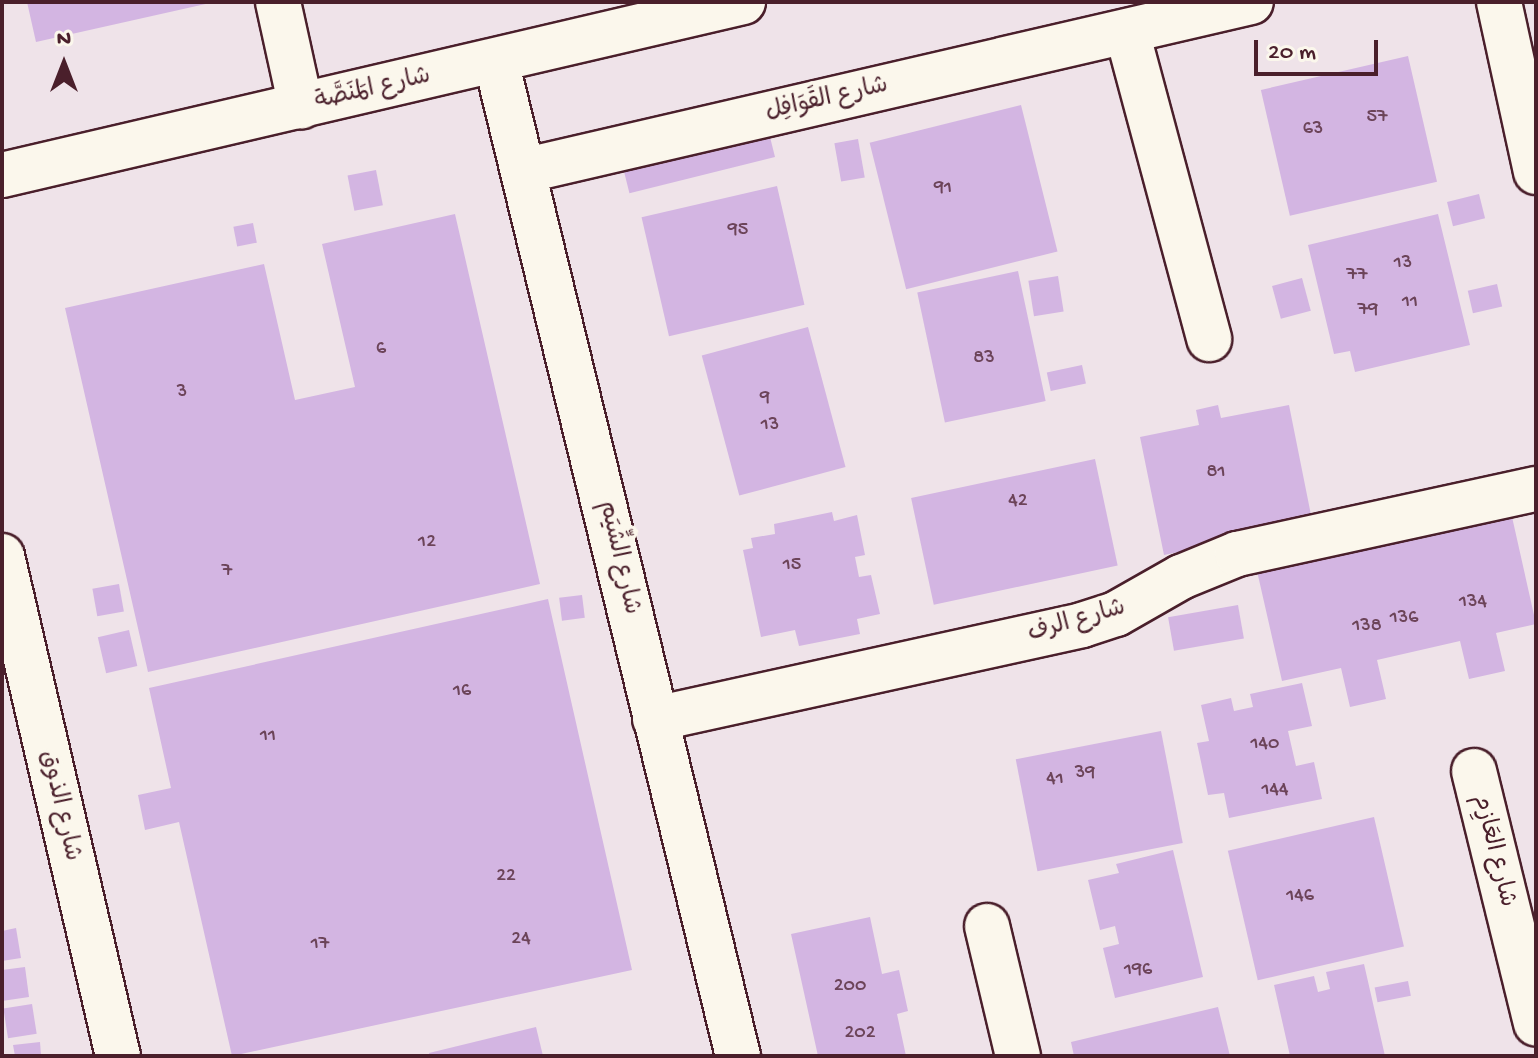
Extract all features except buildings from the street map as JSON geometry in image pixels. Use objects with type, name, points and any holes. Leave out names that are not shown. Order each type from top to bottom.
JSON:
[{"type":"street","points":[[278,2],[301,107]]},
{"type":"street","name":"شارع المَنَصَّة","points":[[2,175],[496,61],[649,13],[743,2]]},
{"type":"street","name":"شارع القَوَافِل","points":[[527,170],[1251,2]]},
{"type":"street","points":[[1499,2],[1536,172]]},
{"type":"street","points":[[1127,32],[1209,339]]},
{"type":"street","name":"شارع الشِّيَم","points":[[496,61],[527,170],[655,719],[738,1056]]},
{"type":"street","name":"شارع الرف","points":[[655,719],[1082,625],[1116,614],[1181,577],[1237,554],[1536,489]]},
{"type":"street","name":"شارع الذوق","points":[[2,556],[118,1056]]},
{"type":"street","name":"شارع العَازِم","points":[[1474,771],[1536,1024]]},
{"type":"street","points":[[987,926],[1018,1056]]}]
